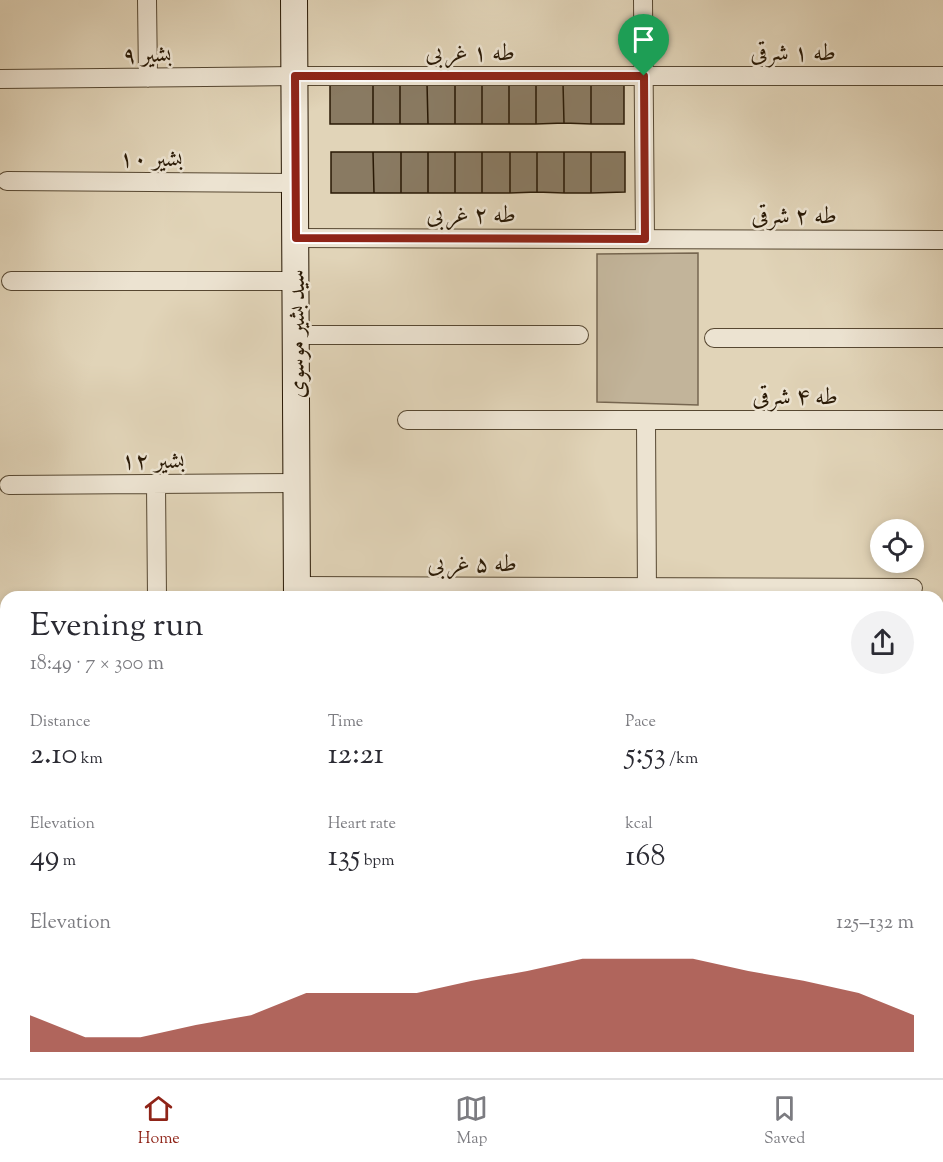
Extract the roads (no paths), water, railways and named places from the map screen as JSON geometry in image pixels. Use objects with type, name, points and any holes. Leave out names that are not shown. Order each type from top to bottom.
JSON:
[{"type":"street","points":[[147,0],[148,78]]},
{"type":"street","name":"سید بشیر موسوی","points":[[294,0],[297,591]]},
{"type":"street","points":[[643,0],[645,239]]},
{"type":"street","name":"بشیر ۹","points":[[0,79],[295,76]]},
{"type":"street","name":"طه ۱ غربی","points":[[295,76],[644,76]]},
{"type":"street","name":"طه ۱ شرقی","points":[[644,76],[943,76]]},
{"type":"street","name":"بشیر ۱۰","points":[[7,181],[296,183]]},
{"type":"street","name":"طه ۲ غربی","points":[[296,238],[645,239]]},
{"type":"street","name":"طه ۲ شرقی","points":[[645,239],[943,240]]},
{"type":"street","points":[[11,281],[296,281]]},
{"type":"street","points":[[296,334],[579,334]]},
{"type":"street","points":[[714,338],[943,338]]},
{"type":"street","name":"طه ۴ شرقی","points":[[407,420],[943,420]]},
{"type":"street","points":[[646,420],[647,591]]},
{"type":"street","name":"بشیر ۱۲","points":[[9,485],[297,483]]},
{"type":"street","points":[[156,484],[157,591]]},
{"type":"street","name":"طه ۵ غربی","points":[[714,591],[914,588]]}]
